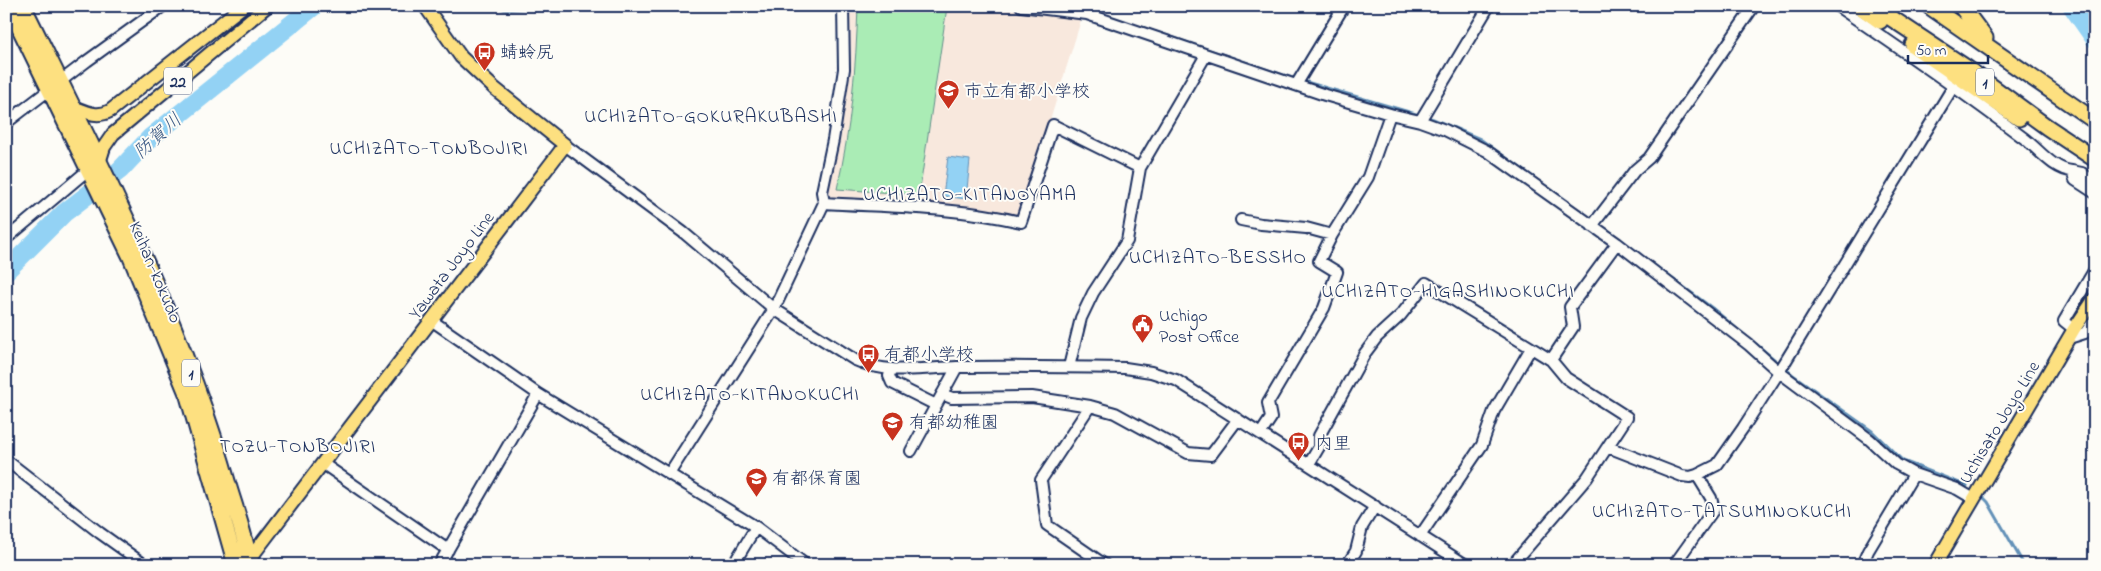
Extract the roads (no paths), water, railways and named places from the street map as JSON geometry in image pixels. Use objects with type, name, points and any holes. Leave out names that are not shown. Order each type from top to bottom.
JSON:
[{"type":"highway","name":"Keihan-kokudo","points":[[9,6],[55,86],[73,107],[94,168]]},
{"type":"highway","name":"Keihan-kokudo","points":[[23,6],[55,86],[107,192],[130,255],[188,396],[245,563]]},
{"type":"highway","points":[[1859,6],[2018,118],[2047,127]]},
{"type":"highway","name":"1","points":[[1874,6],[1965,67],[2047,127],[2095,158]]},
{"type":"highway","points":[[1890,6],[2095,147]]},
{"type":"highway","points":[[1929,6],[2095,121]]},
{"type":"highway","name":"1","points":[[1940,6],[2095,114]]},
{"type":"highway","points":[[1961,6],[1985,38]]},
{"type":"main road","name":"22","points":[[73,107],[92,114],[104,114],[110,111],[243,6]]},
{"type":"main road","name":"22","points":[[94,168],[104,147],[113,134],[267,6]]},
{"type":"main road","points":[[425,6],[461,58],[494,88],[565,145]]},
{"type":"main road","name":"Yawata Joyo Line","points":[[245,563],[565,145]]},
{"type":"main road","name":"Uchisato Joyo Line","points":[[1935,565],[2071,333],[2095,298]]},
{"type":"street","points":[[6,123],[87,61],[164,6]]},
{"type":"street","points":[[669,474],[774,308],[824,203],[822,192],[834,140],[844,69],[843,6]]},
{"type":"street","points":[[1021,6],[1088,10],[1206,55],[1390,114],[1420,121],[1445,130],[1488,151],[1617,243],[1748,345],[1779,372],[1869,439],[1896,464],[1914,474],[1957,489],[1974,499]]},
{"type":"street","points":[[1296,85],[1344,6]]},
{"type":"street","points":[[1420,121],[1489,6]]},
{"type":"street","points":[[1592,226],[1636,170],[1649,158],[1754,6]]},
{"type":"street","points":[[1837,6],[1953,87],[2026,140],[2056,165],[2067,171],[2082,173],[2095,182]]},
{"type":"street","points":[[1069,367],[1081,318],[1093,293],[1127,240],[1140,168],[1206,55]]},
{"type":"street","points":[[1608,447],[1682,476],[1690,477],[1716,465],[1779,372],[1953,87]]},
{"type":"street","points":[[1261,433],[1271,418],[1268,403],[1324,308],[1337,272],[1319,261],[1368,177],[1390,114]]},
{"type":"street","points":[[824,203],[967,212],[993,215],[1020,222],[1053,125],[1140,168]]},
{"type":"street","points":[[565,145],[684,233],[774,308],[867,366],[891,369],[957,367],[1125,368],[1151,372],[1176,380],[1375,506],[1460,563]]},
{"type":"street","points":[[6,239],[94,168]]},
{"type":"street","points":[[2072,171],[2075,180],[2095,193]]},
{"type":"street","points":[[1241,220],[1306,228],[1332,236]]},
{"type":"street","points":[[1551,360],[1573,327],[1570,308],[1617,243]]},
{"type":"street","points":[[2095,269],[2064,322],[2071,333],[2085,333],[2095,320]]},
{"type":"street","points":[[1309,464],[1319,447],[1319,436],[1366,353],[1377,337],[1400,315],[1426,283],[1551,360],[1566,378],[1627,416],[1587,478],[1512,565]]},
{"type":"street","points":[[431,320],[538,394],[756,527],[806,565]]},
{"type":"street","points":[[1420,536],[1482,445],[1494,411],[1531,348]]},
{"type":"street","points":[[911,451],[957,367]]},
{"type":"street","points":[[891,369],[889,376],[892,383],[936,405]]},
{"type":"street","points":[[439,565],[538,394]]},
{"type":"street","points":[[942,394],[952,398],[1032,397],[1090,406],[1115,413],[1188,453],[1202,456],[1211,455],[1238,419]]},
{"type":"street","points":[[1090,406],[1041,480],[1043,508],[1047,525],[1105,565]]},
{"type":"street","points":[[6,460],[100,533],[145,565]]},
{"type":"street","points":[[322,463],[448,550]]},
{"type":"street","points":[[1862,565],[1868,551],[1914,474]]},
{"type":"street","points":[[1674,565],[1714,509],[1711,498],[1696,475]]},
{"type":"street","points":[[1347,565],[1356,552],[1362,527],[1375,506]]},
{"type":"street","points":[[733,565],[756,527]]},
{"type":"water","points":[[948,157],[970,160],[966,199],[943,196]]},
{"type":"waterway","name":"防賀川","points":[[6,271],[64,213],[120,170],[150,138],[314,6]]},
{"type":"waterway","points":[[496,6],[506,10],[554,6]]},
{"type":"waterway","points":[[1069,6],[1081,9]]},
{"type":"waterway","name":"防賀川","points":[[2072,6],[2095,39]]},
{"type":"waterway","points":[[1156,32],[1289,77],[1433,119],[1480,139],[1608,231]]},
{"type":"waterway","points":[[1651,263],[1712,308],[1749,339]]},
{"type":"waterway","points":[[1756,344],[1793,375],[1872,431],[1903,461],[1967,486]]},
{"type":"waterway","points":[[1984,498],[2024,565]]},
{"type":"place","name":"蜻蛉尻","points":[[484,71]]},
{"type":"place","name":"市立有都小学校","points":[[948,110]]},
{"type":"place","name":"Uchigo Post Office","points":[[1143,344]]},
{"type":"place","name":"有都小学校","points":[[868,373]]},
{"type":"place","name":"有都幼稚園","points":[[893,441]]},
{"type":"place","name":"内里","points":[[1299,462]]},
{"type":"place","name":"有都保育園","points":[[756,497]]},
{"type":"district","name":"UCHIZATO-GOKURAKUBASHI","points":[[711,115]]},
{"type":"district","name":"UCHIZATO-TONBOJIRI","points":[[429,147]]},
{"type":"district","name":"UCHIZATO-KITANOYAMA","points":[[970,193]]},
{"type":"district","name":"UCHIZATO-BESSHO","points":[[1218,256]]},
{"type":"district","name":"UCHIZATO-HIGASHINOKUCHI","points":[[1448,290]]},
{"type":"district","name":"UCHIZATO-KITANOKUCHI","points":[[750,393]]},
{"type":"district","name":"TOZU-TONBOJIRI","points":[[298,445]]},
{"type":"district","name":"UCHIZATO-TATSUMINOKUCHI","points":[[1722,510]]}]
